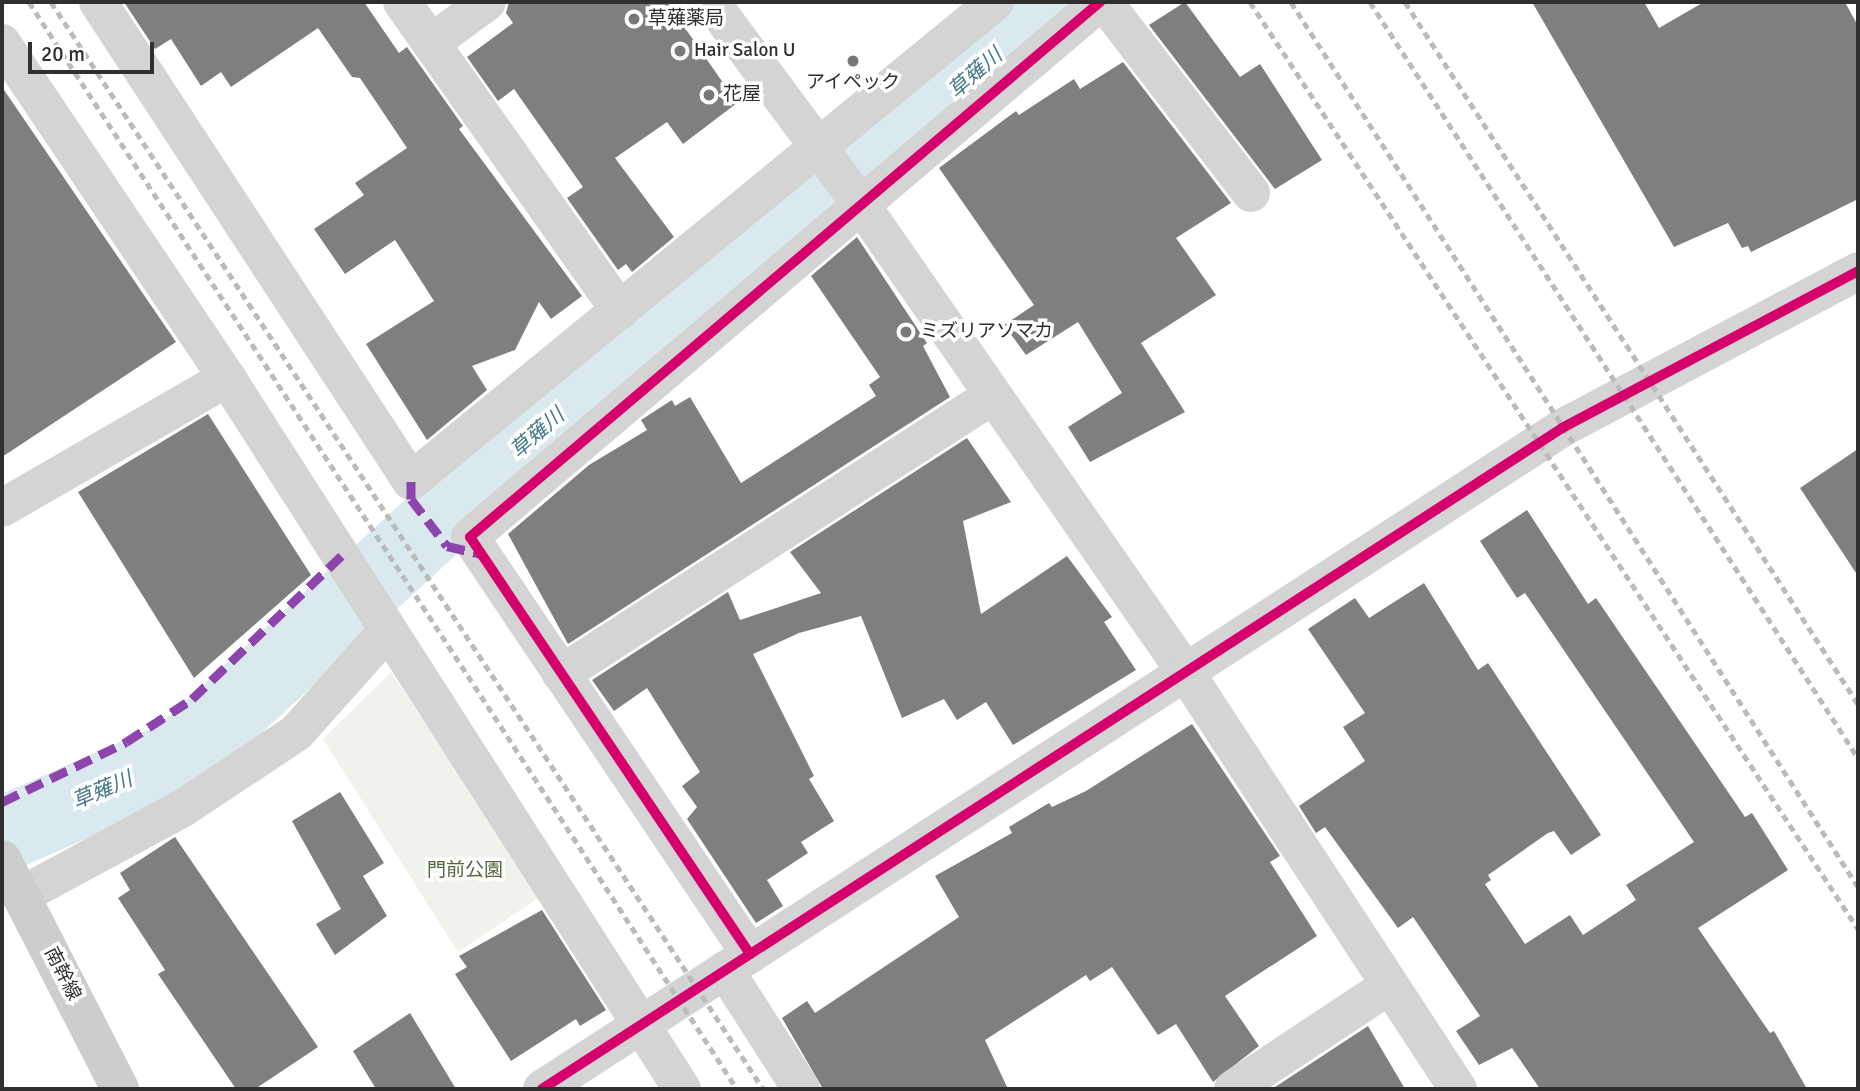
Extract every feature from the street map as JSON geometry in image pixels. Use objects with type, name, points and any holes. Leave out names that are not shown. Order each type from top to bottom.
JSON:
[{"type":"main road","name":"南幹線","points":[[10,874],[120,1089]]},
{"type":"street","points":[[98,2],[411,481],[995,2]]},
{"type":"street","points":[[402,2],[620,311]]},
{"type":"street","points":[[431,43],[488,2]]},
{"type":"street","points":[[711,2],[860,203],[1184,670],[1458,1089]]},
{"type":"street","points":[[801,1089],[737,962],[561,674],[470,537],[860,203],[1102,2],[1251,193]]},
{"type":"street","points":[[2,43],[227,378],[682,1089]]},
{"type":"street","points":[[542,1089],[1184,670],[1562,428],[1858,271]]},
{"type":"street","points":[[2,508],[227,378]]},
{"type":"street","points":[[561,674],[992,396]]},
{"type":"street","points":[[10,874],[183,808],[296,733],[385,625]]},
{"type":"street","points":[[1233,1089],[1390,985]]},
{"type":"green space","name":"門前公園","points":[[391,672],[541,896],[458,952],[323,739]]},
{"type":"building","points":[[124,2],[364,2],[399,53],[407,47],[463,126],[459,129],[582,296],[551,319],[539,302],[515,350],[472,366],[487,390],[427,440],[366,344],[434,301],[395,240],[345,274],[314,229],[364,195],[355,183],[407,148],[360,78],[352,77],[318,28],[231,87],[221,72],[201,86],[171,39],[155,49]]},
{"type":"building","points":[[509,2],[667,2],[737,103],[683,144],[667,122],[615,158],[674,237],[632,272],[626,264],[618,270],[567,198],[583,187],[514,89],[498,101],[467,57],[513,23],[506,13]]},
{"type":"building","points":[[1185,2],[1240,77],[1260,64],[1322,160],[1275,189],[1149,25]]},
{"type":"building","points":[[1532,2],[1644,2],[1659,28],[1704,2],[1845,2],[1858,26],[1858,199],[1751,252],[1748,246],[1742,248],[1728,223],[1674,247]]},
{"type":"building","points":[[1123,62],[1231,203],[1176,238],[1216,295],[1141,343],[1185,412],[1090,462],[1068,427],[1122,393],[1078,322],[1026,355],[1004,325],[1034,305],[939,168],[1016,111],[1019,115],[1074,79],[1080,89]]},
{"type":"building","points":[[2,87],[176,342],[2,457]]},
{"type":"building","points":[[857,237],[927,343],[923,346],[950,397],[568,644],[508,534],[589,465],[647,430],[641,420],[672,400],[675,406],[690,397],[741,483],[876,396],[869,385],[880,377],[811,276]]},
{"type":"building","points":[[208,414],[311,575],[194,678],[78,492]]},
{"type":"building","points":[[967,438],[1011,502],[963,521],[981,614],[1067,556],[1112,617],[1104,622],[1136,670],[1013,745],[986,702],[957,720],[944,699],[902,718],[861,616],[799,633],[753,654],[814,776],[809,779],[834,821],[801,842],[808,853],[767,880],[783,906],[756,923],[687,819],[697,807],[682,786],[700,772],[647,688],[614,711],[592,680],[728,592],[740,620],[821,593],[790,552]]},
{"type":"building","points":[[1858,449],[1858,576],[1800,488]]},
{"type":"building","points":[[1527,510],[1588,604],[1596,598],[1745,817],[1752,813],[1788,870],[1698,928],[1770,1033],[1774,1031],[1807,1089],[1540,1089],[1512,1048],[1479,1065],[1456,1031],[1480,1016],[1413,917],[1398,928],[1325,827],[1316,833],[1299,806],[1365,761],[1343,727],[1365,713],[1308,629],[1355,598],[1369,618],[1424,583],[1478,670],[1488,663],[1601,835],[1571,855],[1554,831],[1548,833],[1488,875],[1491,880],[1485,884],[1525,944],[1570,915],[1583,935],[1636,900],[1626,885],[1694,842],[1525,593],[1517,598],[1480,541]]},
{"type":"building","points":[[1192,724],[1280,856],[1270,862],[1317,936],[1225,996],[1259,1046],[1213,1082],[1176,1024],[1158,1035],[1112,967],[1090,981],[1086,975],[985,1040],[1008,1089],[823,1089],[782,1018],[807,1001],[815,1013],[959,917],[935,876],[1012,833],[1009,827],[1049,803],[1052,807],[1086,791]]},
{"type":"building","points":[[340,792],[384,863],[363,876],[387,916],[335,955],[316,924],[341,909],[292,821]]},
{"type":"building","points":[[175,837],[318,1047],[255,1089],[236,1089],[158,974],[165,970],[118,898],[130,890],[120,873]]},
{"type":"building","points":[[542,910],[606,1010],[580,1026],[576,1019],[511,1061],[455,974],[467,967],[459,956]]},
{"type":"building","points":[[410,1013],[456,1089],[376,1089],[353,1051]]},
{"type":"building","points":[[1368,1026],[1405,1089],[1272,1089]]},
{"type":"waterway","name":"草薙川","points":[[2,834],[180,756],[442,516],[653,333],[895,142],[1058,2]]},
{"type":"railway","points":[[29,2],[737,1089]]},
{"type":"railway","points":[[51,2],[763,1089]]},
{"type":"railway","points":[[1250,2],[1858,929]]},
{"type":"railway","points":[[1291,2],[1858,887]]},
{"type":"railway","points":[[1370,2],[1858,758]]},
{"type":"railway","points":[[1405,2],[1858,704]]},
{"type":"marked path","points":[[411,481],[411,499],[447,546],[481,554]]},
{"type":"marked path","points":[[2,802],[126,742],[192,699],[341,556]]},
{"type":"cycle path","points":[[750,954],[470,537],[1100,2]]},
{"type":"cycle path","points":[[542,1089],[1562,428],[1858,271]]},
{"type":"place","name":"草薙薬局","points":[[634,19]]},
{"type":"place","name":"Hair Salon U","points":[[680,51]]},
{"type":"place","name":"アイペック","points":[[853,61]]},
{"type":"place","name":"花屋","points":[[709,95]]},
{"type":"place","name":"ミズリアソマカ","points":[[906,332]]}]
